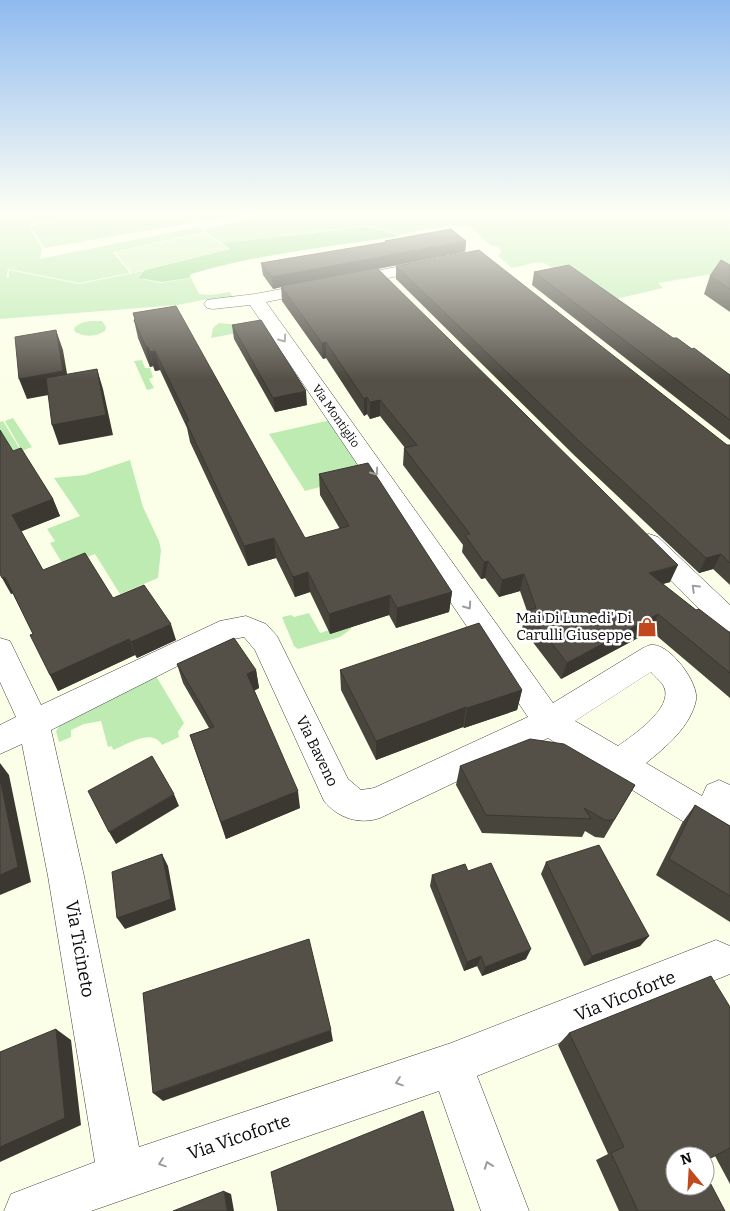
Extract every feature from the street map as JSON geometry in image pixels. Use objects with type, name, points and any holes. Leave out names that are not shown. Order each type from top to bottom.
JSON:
[{"type":"street","points":[[213,304],[255,299],[420,268]]},
{"type":"street","points":[[380,275],[399,295]]},
{"type":"street","name":"Via Montiglio","points":[[255,299],[549,722]]},
{"type":"street","points":[[637,531],[730,622]]},
{"type":"street","name":"Via Baveno","points":[[34,724],[220,632],[237,626],[247,625],[253,628],[267,644],[336,790],[352,805],[366,806],[380,802],[549,722]]},
{"type":"street","points":[[0,649],[34,724],[0,740]]},
{"type":"street","points":[[620,764],[673,718],[681,703],[680,689],[669,672],[654,656],[549,722],[730,831]]},
{"type":"street","name":"Via Ticineto","points":[[34,724],[66,876],[122,1176]]},
{"type":"street","name":"Via Vicoforte","points":[[28,1211],[122,1176],[451,1065],[716,960]]},
{"type":"street","points":[[451,1065],[505,1211]]},
{"type":"green space","points":[[0,268],[12,268],[8,269],[6,278],[9,277],[9,270],[79,284],[144,271],[137,278],[161,283],[191,278],[199,294],[210,295],[230,292],[233,297],[178,305],[0,319]]},
{"type":"green space","points":[[126,268],[130,273],[79,283],[9,269]]},
{"type":"green space","points":[[128,268],[154,268],[132,273]]},
{"type":"green space","points":[[155,268],[214,268],[191,274],[189,278],[162,282],[138,278],[145,270]]},
{"type":"green space","points":[[551,268],[730,268],[730,271],[658,283],[663,288],[607,301]]},
{"type":"green space","points":[[102,321],[106,327],[105,331],[98,334],[90,336],[75,332],[74,328],[79,324]]},
{"type":"green space","points":[[219,323],[264,328],[211,338],[213,328]]},
{"type":"green space","points":[[142,360],[145,368],[150,368],[153,377],[149,379],[154,388],[147,390],[134,361]]},
{"type":"green space","points":[[13,418],[32,447],[22,451],[5,421]]},
{"type":"green space","points":[[331,420],[369,474],[305,491],[269,434]]},
{"type":"green space","points":[[3,421],[21,451],[7,456],[0,437],[0,422]]},
{"type":"green space","points":[[130,460],[143,507],[159,541],[161,550],[158,578],[120,594],[95,554],[64,566],[50,543],[55,541],[47,529],[80,516],[54,478],[85,475]]},
{"type":"green space","points":[[309,613],[320,633],[352,623],[351,629],[340,637],[298,649],[294,646],[282,617],[291,615],[294,617]]},
{"type":"green space","points":[[156,676],[184,723],[178,732],[179,737],[162,745],[152,737],[146,737],[113,750],[112,746],[108,747],[101,721],[84,724],[71,730],[71,737],[59,742],[56,731],[61,724]]},
{"type":"building","points":[[265,268],[323,268],[272,277]]},
{"type":"building","points":[[377,268],[678,565],[649,573],[696,610],[699,609],[730,632],[730,673],[658,614],[567,663],[527,611],[536,608],[524,574],[502,580],[488,561],[484,562],[465,535],[470,534],[404,448],[417,445],[380,400],[370,402],[367,397],[364,399],[326,342],[322,343],[281,286]]},
{"type":"building","points":[[398,268],[501,268],[727,445],[730,445],[730,563],[721,554],[706,558],[579,441]]},
{"type":"building","points":[[556,268],[573,268],[673,338],[677,338],[692,349],[694,348],[730,375],[730,420],[534,272]]},
{"type":"building","points":[[716,268],[730,268],[730,289],[710,276]]},
{"type":"building","points":[[176,306],[305,538],[349,526],[319,474],[368,463],[452,592],[397,608],[390,595],[329,614],[308,572],[293,577],[274,538],[244,546],[186,422],[189,421],[155,351],[150,352],[148,347],[146,347],[134,320],[133,313]]},
{"type":"building","points":[[261,320],[306,391],[273,398],[232,325]]},
{"type":"building","points":[[56,330],[63,371],[19,379],[15,337]]},
{"type":"building","points":[[97,369],[106,415],[52,425],[46,378]]},
{"type":"building","points":[[0,430],[13,451],[21,448],[53,499],[12,515],[43,570],[85,553],[113,598],[144,585],[171,624],[131,642],[129,639],[50,675],[30,635],[33,634],[5,577],[2,578],[0,574]]},
{"type":"building","points":[[479,623],[522,690],[466,707],[376,741],[340,670]]},
{"type":"building","points":[[234,638],[256,670],[247,674],[298,791],[221,822],[190,735],[214,727],[177,664]]},
{"type":"building","points":[[530,739],[564,744],[635,785],[614,820],[605,820],[584,808],[591,819],[486,815],[460,766]]},
{"type":"building","points":[[152,756],[174,794],[109,832],[88,791]]},
{"type":"building","points":[[0,778],[18,867],[0,875]]},
{"type":"building","points":[[695,805],[730,826],[730,896],[669,859]]},
{"type":"building","points":[[599,845],[649,936],[592,956],[546,862]]},
{"type":"building","points":[[162,854],[171,899],[117,918],[112,872]]},
{"type":"building","points":[[491,863],[531,949],[485,967],[481,956],[467,962],[432,875],[465,864],[468,871]]},
{"type":"building","points":[[309,939],[331,1030],[153,1093],[143,993]]},
{"type":"building","points":[[711,976],[730,1007],[730,1148],[715,1156],[715,1146],[665,1146],[665,1196],[715,1196],[715,1192],[725,1211],[638,1211],[611,1153],[624,1147],[569,1033]]},
{"type":"building","points":[[56,1029],[65,1118],[0,1147],[0,1052]]},
{"type":"building","points":[[423,1111],[454,1211],[278,1211],[271,1172]]},
{"type":"building","points":[[224,1191],[227,1211],[173,1211]]},
{"type":"place","name":"Mai Di Lunedi' Di Carulli Giuseppe","points":[[647,627]]}]
